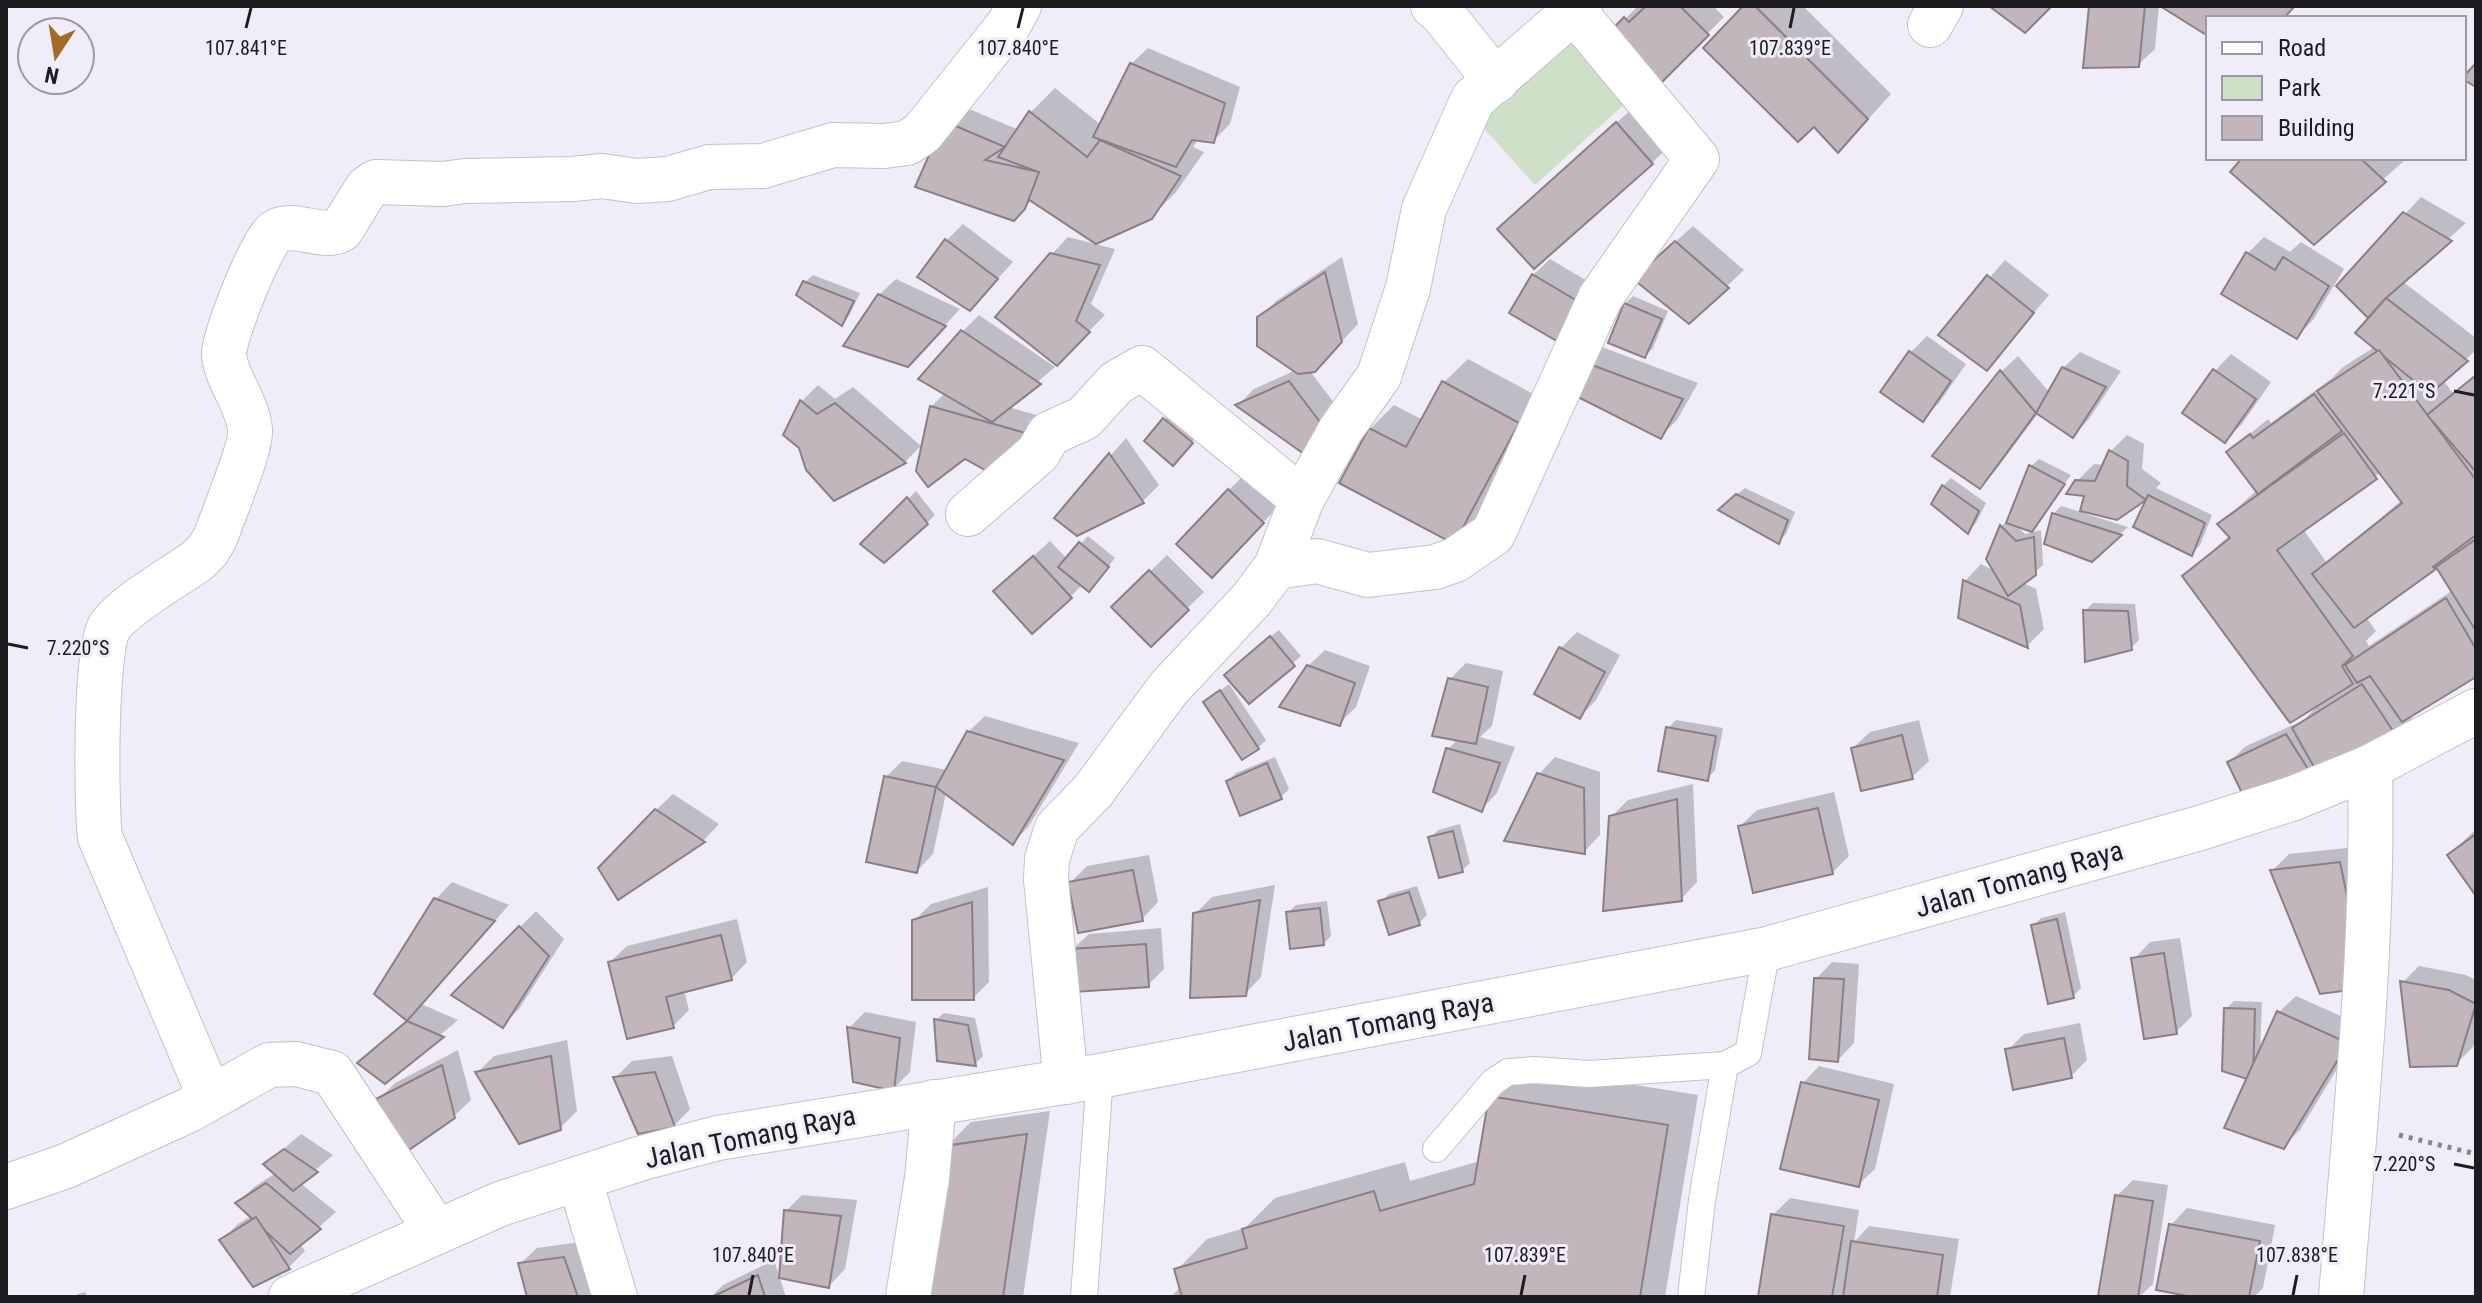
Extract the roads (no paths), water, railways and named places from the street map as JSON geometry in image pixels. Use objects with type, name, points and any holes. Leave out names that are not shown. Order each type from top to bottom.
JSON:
[{"type":"street","points":[[210,1097],[100,837],[97,809],[102,661],[109,628],[114,621],[197,561],[216,536],[251,430],[226,364],[224,346],[263,246],[275,232],[283,229],[328,234],[341,230],[367,188],[376,182],[443,184],[602,176],[637,181],[668,179],[709,167],[763,166],[833,145],[907,143],[922,133],[1009,24],[1019,6]]},
{"type":"street","points":[[1433,6],[1496,81]]},
{"type":"street","points":[[1083,1079],[1046,879],[1047,859],[1057,828],[1093,791],[1168,689],[1252,599],[1276,567],[1302,499],[1341,429],[1379,376],[1408,288],[1424,209],[1460,123],[1473,99],[1577,9],[1697,159],[1600,298],[1493,534],[1455,560],[1435,567],[1368,575],[1317,561],[1276,567]]},
{"type":"street","points":[[968,514],[1038,453],[1049,434],[1084,418],[1116,383],[1142,368],[1302,499]]},
{"type":"street","name":"Jalan Tomang Raya","points":[[291,1297],[500,1204],[718,1138],[1083,1079],[1760,950],[2200,828],[2294,798],[2370,767],[2476,711]]},
{"type":"street","points":[[2341,1297],[2368,941],[2372,847],[2370,767]]},
{"type":"street","points":[[6,1187],[66,1166],[189,1110],[269,1065],[296,1064],[332,1073],[436,1231]]},
{"type":"street","points":[[908,1297],[927,1178],[934,1102]]},
{"type":"street","points":[[579,1178],[615,1297]]},
{"type":"lane","points":[[1691,1297],[1702,1200],[1730,1062],[1760,950]]},
{"type":"lane","points":[[1436,1149],[1493,1082],[1508,1072],[1535,1070],[1589,1074],[1730,1062]]},
{"type":"lane","points":[[1083,1079],[1084,1297]]}]
